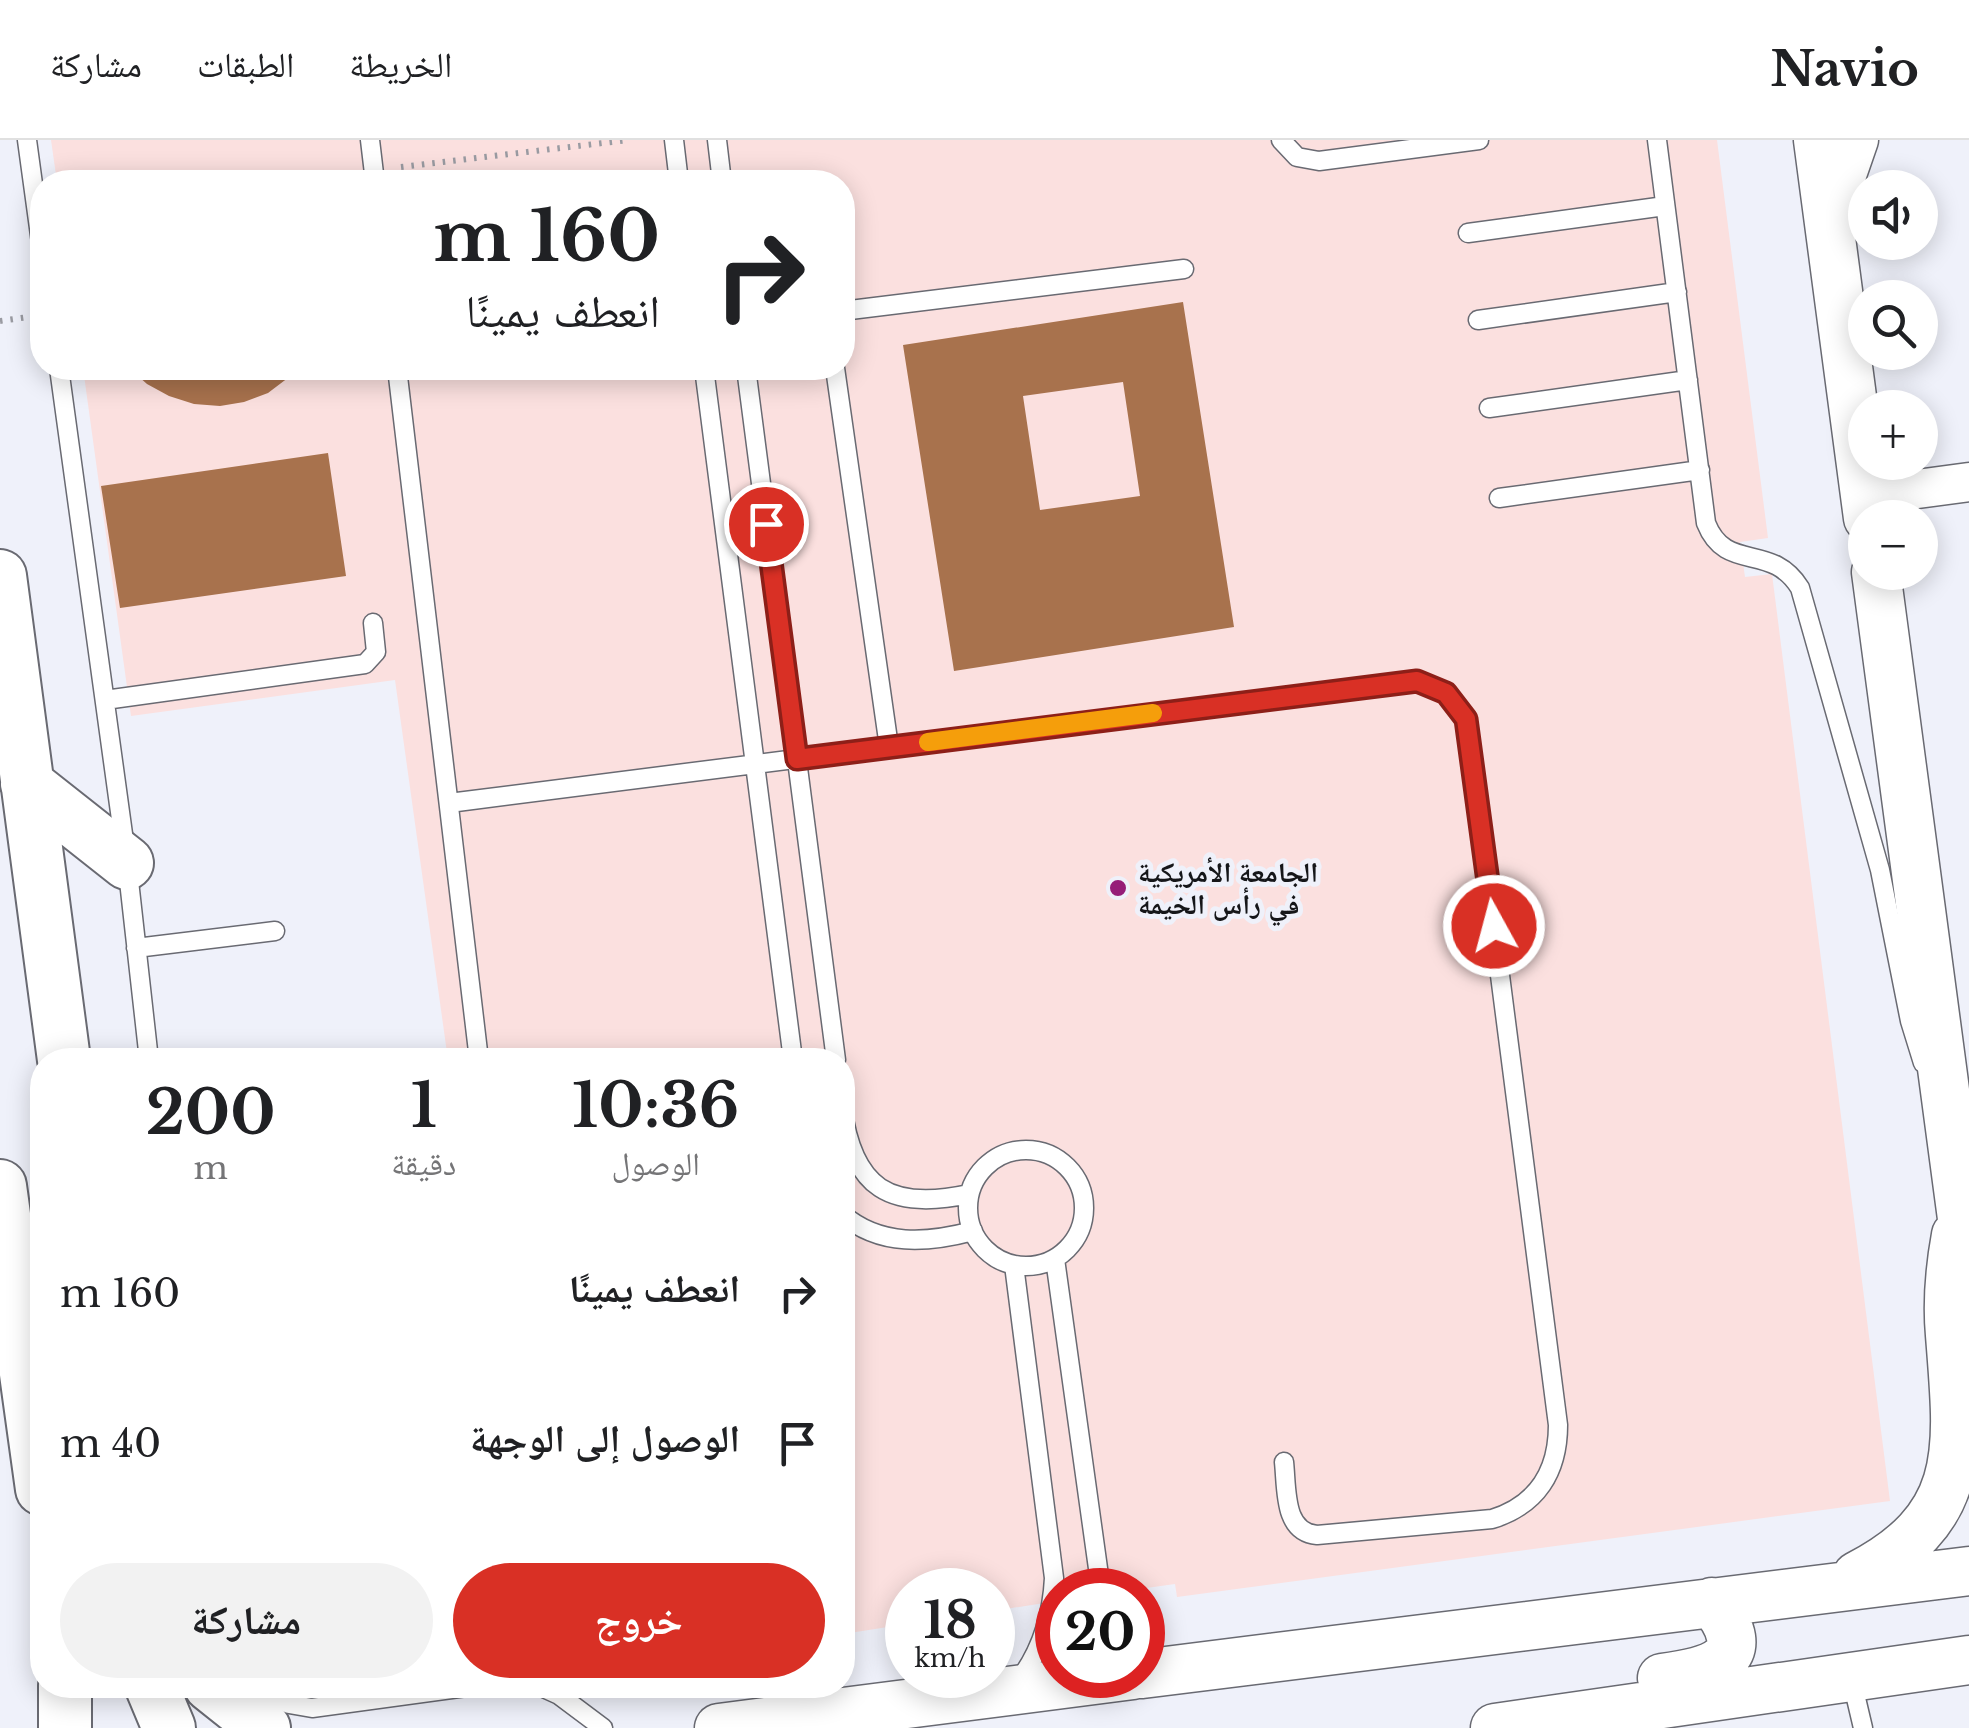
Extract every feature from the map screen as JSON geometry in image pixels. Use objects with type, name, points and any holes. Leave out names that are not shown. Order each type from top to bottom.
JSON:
[{"type":"main road","points":[[0,576],[62,1048]]},
{"type":"main road","points":[[27,784],[128,862]]},
{"type":"main road","points":[[0,1186],[30,1402]]},
{"type":"main road","points":[[65,1728],[66,1698]]},
{"type":"main road","points":[[156,1698],[168,1728]]},
{"type":"main road","points":[[226,1698],[264,1728]]},
{"type":"street","points":[[1818,140],[1866,500]]},
{"type":"street","points":[[1829,226],[1859,140]]},
{"type":"street","points":[[1896,500],[1969,482]]},
{"type":"street","points":[[1878,590],[1969,1271]]},
{"type":"street","points":[[1831,1588],[1910,1546],[1930,1528],[1954,1480],[1960,1454],[1960,1427],[1949,1292],[1961,1212]]},
{"type":"street","points":[[1165,1666],[1969,1570]]},
{"type":"street","points":[[1501,1727],[1586,1692],[1714,1668],[1728,1653],[1730,1633],[1712,1602]]},
{"type":"street","points":[[1501,1727],[1969,1660]]},
{"type":"street","points":[[1751,1690],[1859,1711],[1927,1686],[1969,1696]]},
{"type":"street","points":[[719,1728],[955,1698]]},
{"type":"lane","points":[[27,140],[31,170]]},
{"type":"lane","points":[[370,140],[374,170]]},
{"type":"lane","points":[[674,140],[678,170]]},
{"type":"lane","points":[[717,140],[721,170]]},
{"type":"lane","points":[[1281,140],[1297,157],[1318,161],[1478,140]]},
{"type":"lane","points":[[1657,140],[1706,524],[1711,536],[1730,553],[1770,560],[1782,567],[1800,588],[1880,870],[1915,1044],[1947,1105]]},
{"type":"lane","points":[[1468,233],[1666,206]]},
{"type":"lane","points":[[855,309],[1184,269]]},
{"type":"lane","points":[[1478,320],[1677,292]]},
{"type":"lane","points":[[61,380],[128,862],[147,1048]]},
{"type":"lane","points":[[398,380],[478,1048]]},
{"type":"lane","points":[[706,380],[791,1048]]},
{"type":"lane","points":[[748,380],[834,1048]]},
{"type":"lane","points":[[837,380],[889,747]]},
{"type":"lane","points":[[1488,408],[1688,380]]},
{"type":"lane","points":[[1499,498],[1700,470]]},
{"type":"lane","points":[[105,700],[365,664],[376,652],[373,623]]},
{"type":"lane","points":[[449,803],[1401,682],[1417,681],[1446,693],[1466,719],[1558,1425],[1555,1461],[1548,1477],[1525,1504],[1492,1519],[1317,1536],[1301,1532],[1292,1519],[1284,1462]]},
{"type":"lane","points":[[136,948],[275,931]]},
{"type":"lane","points":[[1026,1149],[1055,1156],[1076,1178],[1084,1208],[1077,1238],[1054,1259],[1028,1266],[1014,1265],[986,1250],[974,1232],[969,1194],[984,1167],[1010,1152],[1026,1149]]},
{"type":"lane","points":[[855,1159],[871,1180],[887,1192],[924,1201],[969,1194]]},
{"type":"lane","points":[[855,1222],[875,1235],[899,1240],[949,1238],[974,1232]]},
{"type":"lane","points":[[1054,1259],[1099,1568]]},
{"type":"lane","points":[[1014,1265],[1054,1578],[1047,1627],[1032,1661],[1015,1684]]},
{"type":"lane","points":[[278,1698],[312,1708],[386,1698]]},
{"type":"lane","points":[[559,1698],[603,1728]]},
{"type":"path","points":[[392,168],[628,140]]},
{"type":"path","points":[[0,321],[30,317]]},
{"type":"shaded area","name":"الجامعة الأمريكية في رأس الخيمة","points":[[51,140],[1717,140],[1768,538],[1740,542],[1745,577],[1772,574],[1890,1501],[1177,1597],[1175,1584],[1165,1585],[1165,1568],[1035,1568],[1035,1604],[1015,1608],[1015,1568],[885,1568],[885,1627],[855,1632],[855,1048],[446,1048],[395,680],[131,716],[85,380],[855,380],[855,170],[55,170]]},
{"type":"building","points":[[1183,302],[1234,627],[954,671],[903,345]],"holes":[[[1123,382],[1140,496],[1040,510],[1023,396]]]},
{"type":"building","points":[[142,380],[285,380],[268,393],[220,406],[194,404]]},
{"type":"building","points":[[328,453],[346,576],[120,608],[101,486]]},
{"type":"slow traffic","points":[[928,742],[1153,713]]},
{"type":"place","name":"الجامعة الأمريكية في رأس الخيمة","points":[[1118,888]]},
{"type":"route","points":[[766,524],[797,759],[1417,681],[1446,693],[1466,719],[1494,926]]}]
